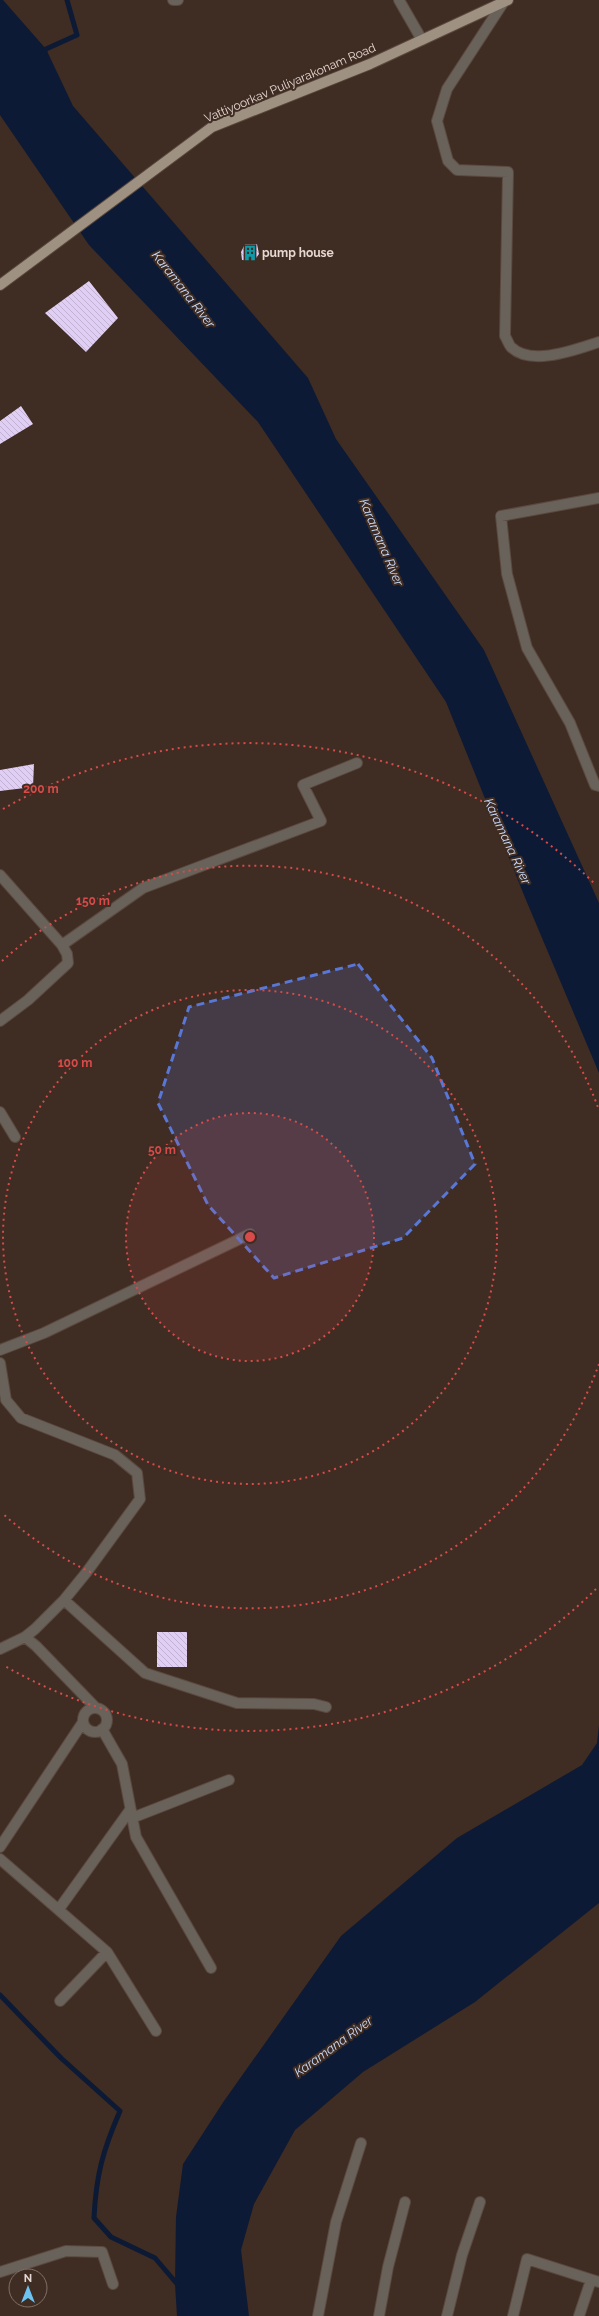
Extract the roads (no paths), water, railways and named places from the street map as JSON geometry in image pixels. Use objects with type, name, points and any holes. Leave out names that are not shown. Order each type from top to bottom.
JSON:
[{"type":"main road","name":"Vattiyoorkav Puliyarakonam Road","points":[[0,285],[212,127],[370,64],[506,1]]},
{"type":"street","points":[[173,0],[178,0]]},
{"type":"street","points":[[399,0],[422,40]]},
{"type":"street","points":[[506,1],[447,89],[437,122],[448,161],[457,170],[508,172],[506,336],[511,347],[523,354],[544,356],[565,352],[599,342]]},
{"type":"street","points":[[599,498],[501,516],[507,574],[527,648],[570,724],[595,785],[599,786]]},
{"type":"street","points":[[62,945],[143,888],[321,821],[303,785],[357,763]]},
{"type":"street","points":[[0,875],[62,945],[67,954],[68,964],[28,1000],[0,1021]]},
{"type":"street","points":[[0,1112],[15,1136]]},
{"type":"street","points":[[0,1350],[44,1332],[250,1234]]},
{"type":"street","points":[[0,1363],[6,1400],[21,1418],[115,1455],[137,1473],[140,1499],[86,1573],[64,1600],[25,1637],[0,1649]]},
{"type":"street","points":[[64,1600],[145,1673],[237,1704],[314,1704],[326,1707]]},
{"type":"street","points":[[25,1637],[36,1646],[96,1708],[106,1715],[106,1723],[102,1730]]},
{"type":"street","points":[[0,1847],[83,1722],[86,1711],[96,1708]]},
{"type":"street","points":[[83,1722],[90,1731],[102,1730]]},
{"type":"street","points":[[102,1730],[122,1764],[136,1837],[210,1968]]},
{"type":"street","points":[[59,1908],[131,1814],[229,1780]]},
{"type":"street","points":[[0,1859],[59,1908],[107,1952],[156,2031]]},
{"type":"street","points":[[60,2002],[107,1952]]},
{"type":"street","points":[[318,2316],[336,2222],[361,2143]]},
{"type":"street","points":[[380,2316],[388,2267],[405,2202]]},
{"type":"street","points":[[448,2316],[462,2255],[480,2202]]},
{"type":"street","points":[[0,2272],[66,2251],[102,2252],[113,2284]]},
{"type":"street","points":[[513,2316],[527,2259],[595,2281],[579,2316]]},
{"type":"water","name":"Karamana River","points":[[0,0],[3,0],[46,49],[73,106],[308,378],[336,439],[484,650],[599,903],[599,1073],[526,900],[446,702],[258,422],[89,245],[0,115]]},
{"type":"water","name":"Karamana River","points":[[599,1725],[599,1903],[475,2002],[363,2072],[295,2130],[254,2204],[241,2250],[249,2316],[177,2316],[175,2284],[176,2217],[183,2164],[224,2101],[341,1936],[457,1838],[582,1765],[597,1743]]},
{"type":"waterway","points":[[43,55],[46,49],[77,35],[67,0]]},
{"type":"waterway","points":[[0,1995],[61,2058],[120,2111],[101,2163],[94,2218],[111,2237],[155,2258],[178,2285]]},
{"type":"place","name":"pump house","points":[[250,253]]}]
